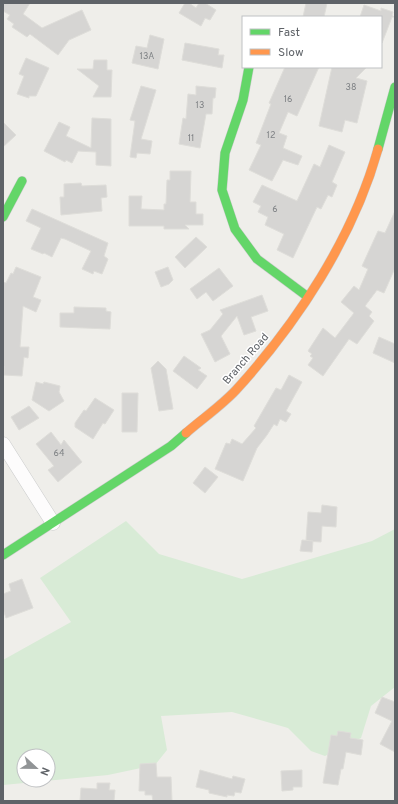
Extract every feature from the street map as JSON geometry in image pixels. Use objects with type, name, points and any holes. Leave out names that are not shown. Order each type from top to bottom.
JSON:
[{"type":"street","points":[[249,68],[243,100],[225,153],[222,190],[234,229],[257,260],[308,297]]},
{"type":"street","name":"Branch Road","points":[[3,555],[171,446],[235,391],[283,335],[334,256],[371,173],[395,87]]},
{"type":"street","points":[[3,217],[22,181]]},
{"type":"street","points":[[3,444],[53,523]]},
{"type":"green space","points":[[126,521],[159,554],[242,579],[372,541],[395,529],[395,687],[371,706],[361,738],[325,756],[311,751],[288,728],[232,712],[161,716],[167,750],[155,765],[108,775],[56,780],[56,748],[16,748],[16,784],[3,785],[3,660],[71,622],[40,578]]},
{"type":"building","points":[[3,3],[30,3],[23,14],[42,28],[82,10],[91,30],[69,40],[58,55],[30,34],[27,37],[12,27],[14,24],[7,19],[10,15],[3,11]]},
{"type":"building","points":[[185,3],[189,3],[196,8],[199,3],[205,3],[216,10],[210,20],[205,18],[201,26],[179,13]]},
{"type":"building","points":[[306,3],[327,3],[324,16],[303,16]]},
{"type":"building","points":[[364,5],[381,11],[381,8],[393,12],[392,15],[394,17],[392,17],[382,43],[382,16],[360,16]]},
{"type":"building","points":[[150,35],[164,39],[158,69],[132,63],[136,46],[147,48]]},
{"type":"building","points":[[185,43],[219,49],[218,55],[224,55],[222,68],[182,60]]},
{"type":"building","points":[[26,58],[49,68],[36,96],[29,96],[29,98],[17,94],[24,76],[19,74]]},
{"type":"building","points":[[94,60],[107,60],[107,70],[112,70],[111,97],[93,97],[99,86],[77,69],[93,69]]},
{"type":"building","points":[[285,68],[319,68],[297,116],[288,112],[279,133],[287,136],[283,148],[302,156],[298,165],[283,160],[272,181],[249,170],[261,145],[256,143],[271,104],[269,103]]},
{"type":"building","points":[[332,68],[366,68],[356,78],[367,81],[357,123],[345,120],[342,132],[319,126]]},
{"type":"building","points":[[141,86],[156,90],[141,139],[152,141],[150,154],[137,153],[136,158],[130,157],[135,121],[130,120]]},
{"type":"building","points":[[196,86],[216,88],[215,98],[213,98],[212,114],[206,114],[200,148],[179,144],[183,118],[186,119],[188,94],[196,95]]},
{"type":"building","points":[[92,118],[111,119],[111,166],[96,165],[96,152],[78,151],[72,163],[66,160],[65,162],[44,151],[59,122],[70,127],[66,136],[91,148]]},
{"type":"building","points":[[3,122],[16,135],[3,147]]},
{"type":"building","points":[[329,145],[345,152],[332,182],[337,185],[332,197],[328,195],[321,209],[317,207],[293,258],[277,250],[284,234],[265,225],[268,217],[258,212],[261,206],[253,202],[262,185],[297,201],[314,164],[320,167]]},
{"type":"building","points":[[170,171],[191,171],[190,202],[196,202],[196,214],[203,214],[203,225],[185,225],[189,229],[164,229],[164,226],[129,226],[129,196],[142,196],[141,209],[164,210],[164,204],[166,204],[167,180],[170,180]]},
{"type":"building","points":[[81,183],[82,186],[106,185],[107,197],[101,198],[102,211],[61,215],[60,197],[64,197],[64,184]]},
{"type":"building","points":[[32,209],[108,243],[104,256],[108,259],[102,274],[94,271],[93,274],[82,269],[91,251],[65,239],[61,238],[52,257],[31,249],[41,228],[26,221]]},
{"type":"building","points":[[395,211],[395,268],[384,293],[377,290],[365,306],[372,312],[369,316],[374,321],[357,344],[349,339],[323,376],[308,365],[313,358],[310,356],[312,354],[308,351],[323,328],[335,338],[354,313],[341,302],[354,286],[359,290],[368,269],[362,266],[378,231],[385,233]]},
{"type":"building","points":[[196,237],[207,247],[185,268],[175,257]]},
{"type":"building","points":[[16,267],[41,277],[33,297],[41,300],[36,312],[23,306],[20,347],[29,347],[28,358],[24,357],[22,376],[4,375],[3,366],[3,282],[6,283]]},
{"type":"building","points":[[168,267],[173,280],[169,284],[161,287],[155,272]]},
{"type":"building","points":[[219,268],[233,286],[213,301],[206,292],[197,299],[190,289]]},
{"type":"building","points":[[262,295],[268,311],[251,317],[256,331],[244,335],[237,316],[221,336],[230,354],[215,362],[201,334],[210,330],[223,314],[220,310]]},
{"type":"building","points":[[74,307],[106,308],[106,311],[111,312],[110,329],[60,327],[60,313],[74,313]]},
{"type":"building","points":[[379,337],[395,344],[395,363],[373,353]]},
{"type":"building","points":[[184,356],[201,368],[198,370],[207,376],[197,389],[173,371]]},
{"type":"building","points":[[158,361],[166,369],[173,409],[159,411],[151,368]]},
{"type":"building","points":[[289,375],[302,382],[286,411],[291,414],[286,422],[280,419],[277,426],[274,424],[257,448],[243,481],[215,469],[226,443],[230,444],[232,439],[242,444],[256,428],[254,426],[276,388],[281,390]]},
{"type":"building","points":[[36,382],[43,384],[44,382],[60,386],[59,392],[64,401],[49,411],[32,400]]},
{"type":"building","points":[[122,393],[138,393],[137,432],[122,432]]},
{"type":"building","points":[[95,398],[114,410],[105,424],[103,423],[93,439],[75,427],[75,423]]},
{"type":"building","points":[[29,406],[39,418],[19,430],[11,417]]},
{"type":"building","points":[[51,432],[61,445],[64,440],[82,462],[58,482],[48,470],[54,466],[36,444]]},
{"type":"building","points":[[205,467],[218,477],[205,493],[193,483]]},
{"type":"building","points":[[322,505],[337,507],[336,527],[322,526],[321,542],[306,541],[308,512],[321,513]]},
{"type":"building","points":[[302,540],[313,541],[312,552],[300,551]]},
{"type":"building","points":[[22,579],[33,608],[6,618],[3,609],[3,594],[11,591],[9,584]]},
{"type":"building","points":[[382,697],[395,702],[395,752],[380,744],[392,721],[375,713]]},
{"type":"building","points":[[338,731],[351,733],[350,738],[363,740],[361,755],[346,752],[338,785],[323,783],[331,735],[337,736]]},
{"type":"building","points":[[156,763],[157,777],[171,777],[172,801],[153,801],[152,795],[145,795],[145,791],[139,791],[140,764]]},
{"type":"building","points":[[200,770],[232,779],[233,776],[245,779],[241,793],[235,792],[234,796],[227,795],[227,797],[209,793],[209,790],[196,787]]},
{"type":"building","points":[[302,770],[302,787],[293,787],[293,790],[282,791],[281,771]]},
{"type":"building","points":[[97,783],[110,783],[109,790],[115,790],[114,801],[80,801],[81,788],[97,789]]},
{"type":"traffic: fast","points":[[249,68],[243,100],[225,153],[222,190],[235,229],[257,259],[308,297]]},
{"type":"traffic: fast","points":[[378,149],[395,87]]},
{"type":"traffic: fast","points":[[3,217],[22,181]]},
{"type":"traffic: fast","points":[[3,555],[171,446],[186,433]]},
{"type":"traffic: slow","points":[[186,433],[236,390],[259,364],[302,307],[321,277],[354,215],[378,149]]}]
